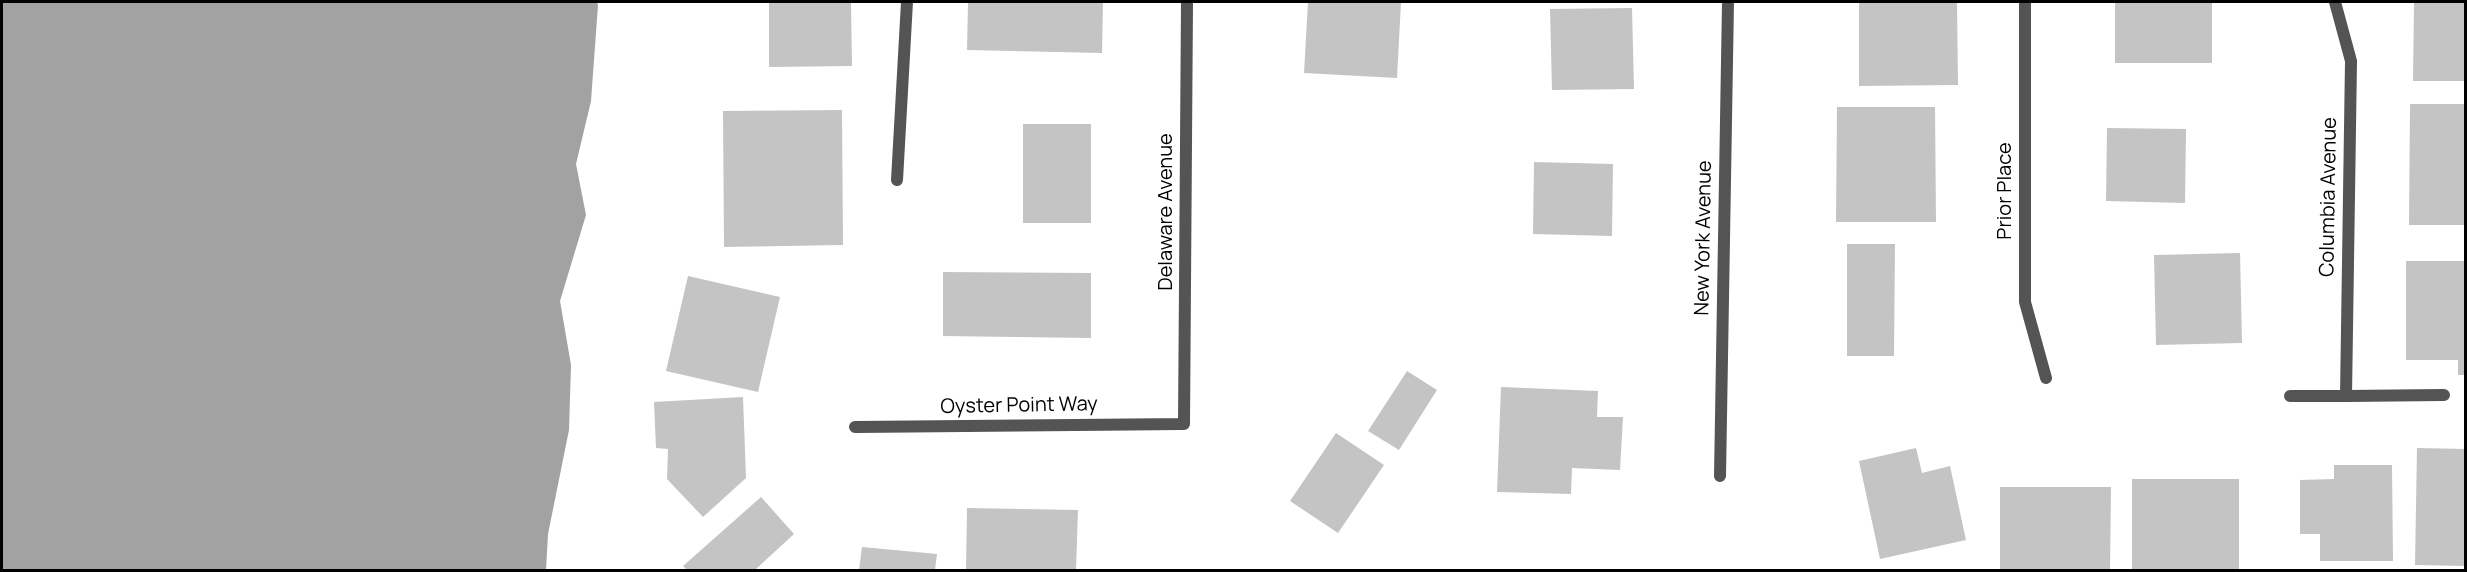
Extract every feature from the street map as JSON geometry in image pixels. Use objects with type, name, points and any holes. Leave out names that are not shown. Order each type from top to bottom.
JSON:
[{"type":"street","points":[[897,180],[907,2]]},
{"type":"street","name":"Delaware Avenue","points":[[1184,424],[1187,2]]},
{"type":"street","name":"New York Avenue","points":[[1720,476],[1728,2]]},
{"type":"street","name":"Prior Place","points":[[2025,2],[2025,302],[2046,378]]},
{"type":"street","name":"Columbia Avenue","points":[[2335,2],[2350,62],[2346,396]]},
{"type":"street","points":[[2290,396],[2444,395]]},
{"type":"street","name":"Oyster Point Way","points":[[855,427],[1184,424]]},
{"type":"shaded area","points":[[2,2],[597,2],[591,101],[576,164],[586,215],[560,301],[571,365],[569,430],[548,534],[546,570],[2,570]]},
{"type":"building","points":[[769,2],[851,2],[852,66],[769,67]]},
{"type":"building","points":[[968,2],[1103,2],[1102,53],[967,50]]},
{"type":"building","points":[[1308,2],[1401,2],[1397,78],[1304,73]]},
{"type":"building","points":[[1859,2],[1957,2],[1958,85],[1859,86]]},
{"type":"building","points":[[2115,2],[2212,2],[2212,63],[2115,63]]},
{"type":"building","points":[[2414,2],[2466,2],[2466,81],[2413,81]]},
{"type":"building","points":[[1632,8],[1634,89],[1552,90],[1550,9]]},
{"type":"building","points":[[2410,104],[2466,104],[2466,225],[2409,225]]},
{"type":"building","points":[[1837,107],[1935,107],[1936,222],[1836,222]]},
{"type":"building","points":[[842,110],[843,245],[724,247],[723,111]]},
{"type":"building","points":[[1023,124],[1091,124],[1091,223],[1023,223]]},
{"type":"building","points":[[2107,128],[2186,129],[2185,203],[2106,201]]},
{"type":"building","points":[[1534,162],[1613,164],[1612,236],[1533,234]]},
{"type":"building","points":[[1847,244],[1895,244],[1894,356],[1847,356]]},
{"type":"building","points":[[2240,253],[2242,343],[2156,345],[2154,255]]},
{"type":"building","points":[[2406,261],[2466,261],[2466,375],[2458,375],[2458,360],[2406,360]]},
{"type":"building","points":[[943,272],[1091,273],[1091,338],[943,336]]},
{"type":"building","points":[[688,276],[780,297],[758,392],[666,371]]},
{"type":"building","points":[[1407,371],[1437,390],[1399,450],[1368,431]]},
{"type":"building","points":[[1501,387],[1598,391],[1597,417],[1623,417],[1620,470],[1572,468],[1571,494],[1497,492]]},
{"type":"building","points":[[743,397],[746,478],[703,517],[667,479],[668,449],[656,448],[654,402]]},
{"type":"building","points":[[1336,433],[1384,465],[1338,533],[1290,501]]},
{"type":"building","points":[[1916,448],[1922,473],[1950,466],[1966,540],[1880,559],[1859,461]]},
{"type":"building","points":[[2417,448],[2466,449],[2466,566],[2415,565]]},
{"type":"building","points":[[2334,465],[2392,465],[2393,561],[2320,561],[2320,534],[2300,534],[2300,480],[2334,479]]},
{"type":"building","points":[[2132,479],[2239,479],[2239,570],[2132,570]]},
{"type":"building","points":[[2000,487],[2111,487],[2110,570],[2000,570]]},
{"type":"building","points":[[761,497],[794,534],[757,570],[687,570],[683,566]]},
{"type":"building","points":[[967,508],[1078,510],[1076,570],[966,570]]},
{"type":"building","points":[[862,547],[937,554],[935,570],[859,570]]}]
